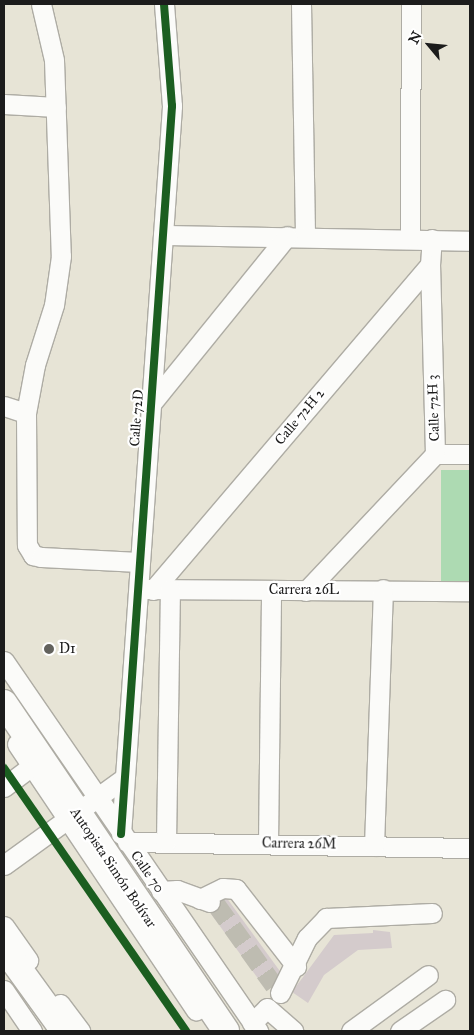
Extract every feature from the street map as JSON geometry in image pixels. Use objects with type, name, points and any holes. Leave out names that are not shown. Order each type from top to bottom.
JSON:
[{"type":"highway","name":"Autopista Simón Bolívar","points":[[4,703],[43,757],[226,1031]]},
{"type":"highway","points":[[4,948],[64,1031]]},
{"type":"street","points":[[41,4],[54,60],[61,256],[54,305],[35,365],[26,413],[27,545],[33,555],[140,562]]},
{"type":"street","name":"Calle 72D","points":[[124,838],[124,778],[153,590],[140,562],[172,106],[164,4]]},
{"type":"street","points":[[151,404],[296,236],[301,4]]},
{"type":"street","points":[[410,238],[411,4]]},
{"type":"street","points":[[4,104],[56,106]]},
{"type":"street","points":[[163,235],[410,238],[470,241]]},
{"type":"street","points":[[430,265],[432,239]]},
{"type":"street","name":"Calle 72H 3","points":[[306,591],[435,454],[430,265]]},
{"type":"street","name":"Calle 72H 2","points":[[153,590],[430,265]]},
{"type":"street","points":[[4,406],[26,413]]},
{"type":"street","points":[[435,454],[470,454]]},
{"type":"street","points":[[153,590],[166,842]]},
{"type":"street","name":"Carrera 26L","points":[[153,590],[470,591]]},
{"type":"street","points":[[374,846],[383,590]]},
{"type":"street","points":[[268,843],[271,591]]},
{"type":"street","points":[[4,661],[43,757]]},
{"type":"street","points":[[4,725],[43,757]]},
{"type":"street","points":[[4,787],[43,757]]},
{"type":"street","points":[[4,865],[80,812],[124,778]]},
{"type":"street","points":[[80,812],[211,1031]]},
{"type":"street","name":"Calle 70","points":[[80,812],[124,838],[255,1027]]},
{"type":"street","name":"Carrera 26M","points":[[124,838],[166,842],[470,848]]},
{"type":"street","points":[[161,891],[177,890],[208,901],[223,888],[236,889],[296,966]]},
{"type":"street","points":[[255,1027],[277,989],[296,966],[307,938],[326,918],[432,913]]},
{"type":"street","points":[[4,926],[80,1031]]},
{"type":"street","points":[[351,1031],[428,975]]},
{"type":"street","points":[[4,990],[11,1016],[32,1031]]},
{"type":"street","points":[[400,1031],[445,1000]]},
{"type":"street","points":[[267,1008],[293,1031]]},
{"type":"green space","points":[[441,470],[470,470],[470,581],[441,581]]},
{"type":"building","points":[[226,897],[284,977],[266,990],[208,910]]},
{"type":"building","points":[[373,930],[390,932],[392,948],[358,950],[324,975],[308,1003],[292,992],[334,935],[373,933]]},
{"type":"tunnel","points":[[216,904],[274,985]]},
{"type":"cycle path","points":[[121,834],[172,106],[164,4]]},
{"type":"cycle path","points":[[4,768],[186,1031]]},
{"type":"place","name":"D1","points":[[49,649]]}]
